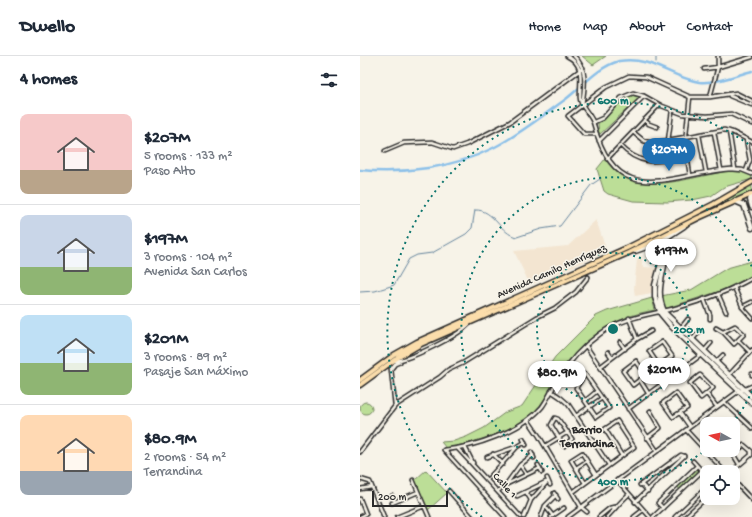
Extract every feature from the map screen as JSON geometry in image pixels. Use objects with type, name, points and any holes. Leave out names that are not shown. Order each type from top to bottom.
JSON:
[{"type":"main road","name":"Avenida Camilo Henríquez","points":[[360,380],[394,355],[417,342],[627,248],[688,218],[752,182]]},
{"type":"main road","name":"Avenida Camilo Henríquez","points":[[360,385],[391,362],[421,344],[632,251],[660,241],[684,226],[734,201],[752,194]]},
{"type":"main road","points":[[752,194],[750,200],[752,207]]},
{"type":"main road","points":[[734,201],[744,206],[752,228]]},
{"type":"main road","points":[[688,218],[677,227],[662,234],[660,241],[665,262],[659,290],[662,311],[670,326],[702,353],[741,390],[752,397]]},
{"type":"main road","points":[[654,235],[660,241]]},
{"type":"main road","points":[[662,311],[692,340],[702,353],[729,375],[752,403]]},
{"type":"street","points":[[568,56],[582,69],[580,98],[582,105],[594,122],[599,142],[607,159],[619,172],[640,181],[656,182],[721,170],[735,169],[752,172]]},
{"type":"street","points":[[574,56],[585,75],[582,105]]},
{"type":"street","points":[[710,97],[718,67],[719,56]]},
{"type":"street","points":[[704,69],[718,67],[752,57]]},
{"type":"street","points":[[385,151],[404,142],[432,142],[453,149],[467,144],[510,122],[582,69]]},
{"type":"street","points":[[597,134],[584,134],[568,116],[606,87],[629,76],[646,78],[690,97],[734,96],[752,105]]},
{"type":"street","points":[[594,122],[603,118],[623,96],[632,93],[644,96],[672,111],[688,115],[707,116],[731,114],[752,124]]},
{"type":"street","points":[[728,96],[736,93],[752,101]]},
{"type":"street","points":[[583,94],[584,99],[588,100]]},
{"type":"street","points":[[599,142],[644,96]]},
{"type":"street","points":[[690,97],[685,138],[686,156],[690,175]]},
{"type":"street","points":[[607,159],[659,105]]},
{"type":"street","points":[[668,141],[672,111]]},
{"type":"street","points":[[644,120],[657,127]]},
{"type":"street","points":[[633,132],[648,143],[668,141],[714,132],[729,131],[752,142]]},
{"type":"street","points":[[729,131],[735,169]]},
{"type":"street","points":[[714,132],[721,170]]},
{"type":"street","points":[[699,135],[706,172]]},
{"type":"street","points":[[746,139],[750,160],[746,171]]},
{"type":"street","points":[[620,145],[636,158],[649,161],[686,156]]},
{"type":"street","points":[[360,452],[395,406],[440,377],[448,370],[463,363],[537,317],[555,308],[576,292],[588,277]]},
{"type":"street","points":[[505,517],[444,450],[464,447],[512,429],[528,420],[542,406],[564,371],[586,346],[608,328],[629,318],[662,311],[704,299],[752,278]]},
{"type":"street","points":[[734,287],[742,307],[752,318]]},
{"type":"street","points":[[718,294],[726,312]]},
{"type":"street","points":[[704,299],[710,319]]},
{"type":"street","points":[[742,307],[752,302]]},
{"type":"street","points":[[629,318],[637,340]]},
{"type":"street","points":[[680,329],[688,319]]},
{"type":"street","points":[[395,406],[392,367],[457,334],[469,324]]},
{"type":"street","points":[[716,328],[723,332],[733,343],[739,341],[744,334],[736,326],[723,332]]},
{"type":"street","points":[[600,367],[651,331]]},
{"type":"street","points":[[692,340],[699,332]]},
{"type":"street","points":[[729,375],[751,351],[739,341]]},
{"type":"street","points":[[620,342],[625,349]]},
{"type":"street","points":[[662,342],[672,356],[665,361],[659,366],[649,351],[662,342]]},
{"type":"street","points":[[628,409],[702,353],[711,343]]},
{"type":"street","points":[[586,346],[657,451]]},
{"type":"street","points":[[608,352],[612,358]]},
{"type":"street","points":[[716,363],[723,355]]},
{"type":"street","points":[[391,362],[408,358]]},
{"type":"street","points":[[636,361],[646,375],[640,380],[633,385],[623,371],[636,361]]},
{"type":"street","points":[[665,361],[675,374]]},
{"type":"street","points":[[585,374],[597,391],[609,408],[596,417],[576,388],[585,374]]},
{"type":"street","points":[[701,376],[713,388],[707,394],[700,398],[690,382],[701,376]]},
{"type":"street","points":[[640,380],[648,394]]},
{"type":"street","points":[[568,517],[724,402],[741,390],[752,386]]},
{"type":"street","points":[[551,391],[566,402],[609,465]]},
{"type":"street","points":[[585,401],[597,391]]},
{"type":"street","points":[[676,393],[687,407],[680,413],[673,417],[663,403],[676,393]]},
{"type":"street","points":[[707,394],[717,407]]},
{"type":"street","points":[[576,416],[602,398]]},
{"type":"street","points":[[724,402],[752,428]]},
{"type":"street","points":[[647,438],[660,428],[650,411]]},
{"type":"street","points":[[680,413],[690,427]]},
{"type":"street","points":[[556,418],[558,419],[568,432],[572,439],[564,446],[551,425],[556,418]]},
{"type":"street","points":[[528,420],[581,507],[587,512]]},
{"type":"street","points":[[573,492],[609,465],[622,456],[634,447],[617,421],[605,429],[622,456]]},
{"type":"street","points":[[686,430],[700,443]]},
{"type":"street","points":[[545,446],[568,432]]},
{"type":"street","points":[[487,457],[516,447],[525,442]]},
{"type":"street","points":[[744,445],[752,453],[739,464],[733,454],[744,445]]},
{"type":"street","name":"Calle 1","points":[[464,447],[474,465]]},
{"type":"street","points":[[487,480],[503,464],[516,447]]},
{"type":"street","name":"Calle 1","points":[[458,448],[523,517]]},
{"type":"street","points":[[585,483],[571,460],[582,453],[596,475]]},
{"type":"street","points":[[493,454],[503,464]]},
{"type":"street","points":[[498,491],[505,485],[520,465],[532,455]]},
{"type":"street","points":[[635,502],[648,491],[684,456],[680,455],[641,484],[648,491]]},
{"type":"street","points":[[713,457],[719,465]]},
{"type":"street","points":[[576,468],[587,461]]},
{"type":"street","points":[[653,517],[702,471],[693,462]]},
{"type":"street","points":[[520,465],[526,474]]},
{"type":"street","points":[[505,485],[539,466],[542,472]]},
{"type":"street","points":[[662,508],[658,503],[697,466]]},
{"type":"street","points":[[659,471],[663,476]]},
{"type":"street","points":[[360,479],[368,480],[384,517]]},
{"type":"street","points":[[547,479],[550,485]]},
{"type":"street","points":[[517,496],[547,479]]},
{"type":"street","points":[[523,517],[531,500],[547,479]]},
{"type":"street","points":[[413,480],[429,517]]},
{"type":"street","points":[[617,480],[628,495],[650,517]]},
{"type":"street","points":[[360,489],[372,487]]},
{"type":"street","points":[[675,487],[680,492]]},
{"type":"street","points":[[740,487],[752,500]]},
{"type":"street","points":[[449,491],[472,517]]},
{"type":"street","points":[[392,496],[394,503],[418,492]]},
{"type":"street","points":[[526,492],[531,500]]},
{"type":"street","points":[[404,493],[406,497]]},
{"type":"street","points":[[541,517],[545,506],[555,494],[558,499]]},
{"type":"street","points":[[675,517],[700,494]]},
{"type":"street","points":[[599,517],[628,495]]},
{"type":"street","points":[[360,499],[366,514],[360,517]]},
{"type":"street","points":[[690,503],[695,508]]},
{"type":"street","points":[[686,517],[700,503]]},
{"type":"street","points":[[397,517],[424,506]]},
{"type":"street","points":[[545,506],[552,516],[564,508]]},
{"type":"street","points":[[360,509],[364,507]]},
{"type":"street","points":[[607,517],[613,512],[614,507]]},
{"type":"street","points":[[634,517],[643,510]]},
{"type":"shaded area","points":[[596,220],[607,252],[530,285],[514,251],[568,246]]},
{"type":"shaded area","points":[[642,256],[642,265],[644,267],[657,268],[653,279],[652,293],[635,296],[634,289],[637,259]]},
{"type":"green space","points":[[582,56],[606,56],[593,65]]},
{"type":"green space","points":[[631,95],[640,97],[599,135],[598,123],[622,100]]},
{"type":"green space","points":[[605,159],[615,171],[627,178],[640,182],[669,182],[733,171],[747,173],[752,176],[752,179],[724,187],[711,196],[692,200],[667,202],[633,201],[608,194],[604,191],[597,169]]},
{"type":"green space","points":[[752,184],[752,192],[692,218]]},
{"type":"green space","points":[[752,261],[752,276],[720,291],[664,309],[661,296],[691,290],[727,268]]},
{"type":"green space","points":[[652,298],[655,310],[625,318],[600,331],[589,340],[569,361],[535,411],[523,421],[490,436],[466,444],[446,448],[441,442],[454,441],[466,437],[484,428],[506,412],[522,406],[555,357],[596,316],[607,311]]},
{"type":"green space","points":[[368,402],[371,403],[371,413],[364,414],[361,413],[360,406],[361,403]]},
{"type":"green space","points":[[697,468],[700,472],[680,490],[677,486]]},
{"type":"green space","points":[[426,470],[447,493],[428,510],[415,480]]},
{"type":"waterway","points":[[656,56],[656,62]]},
{"type":"waterway","points":[[360,170],[393,171],[428,168],[445,165],[478,155],[503,143],[566,99],[597,72],[619,61],[642,61],[679,76],[699,82],[712,82],[752,71]]},
{"type":"waterway","points":[[360,292],[375,291],[394,285],[409,259],[417,255],[432,253],[466,234],[472,228],[475,210],[487,213],[506,231],[517,237],[541,229],[560,226],[591,185],[600,179]]},
{"type":"district","name":"Barrio Terrandina","points":[[587,438]]}]
